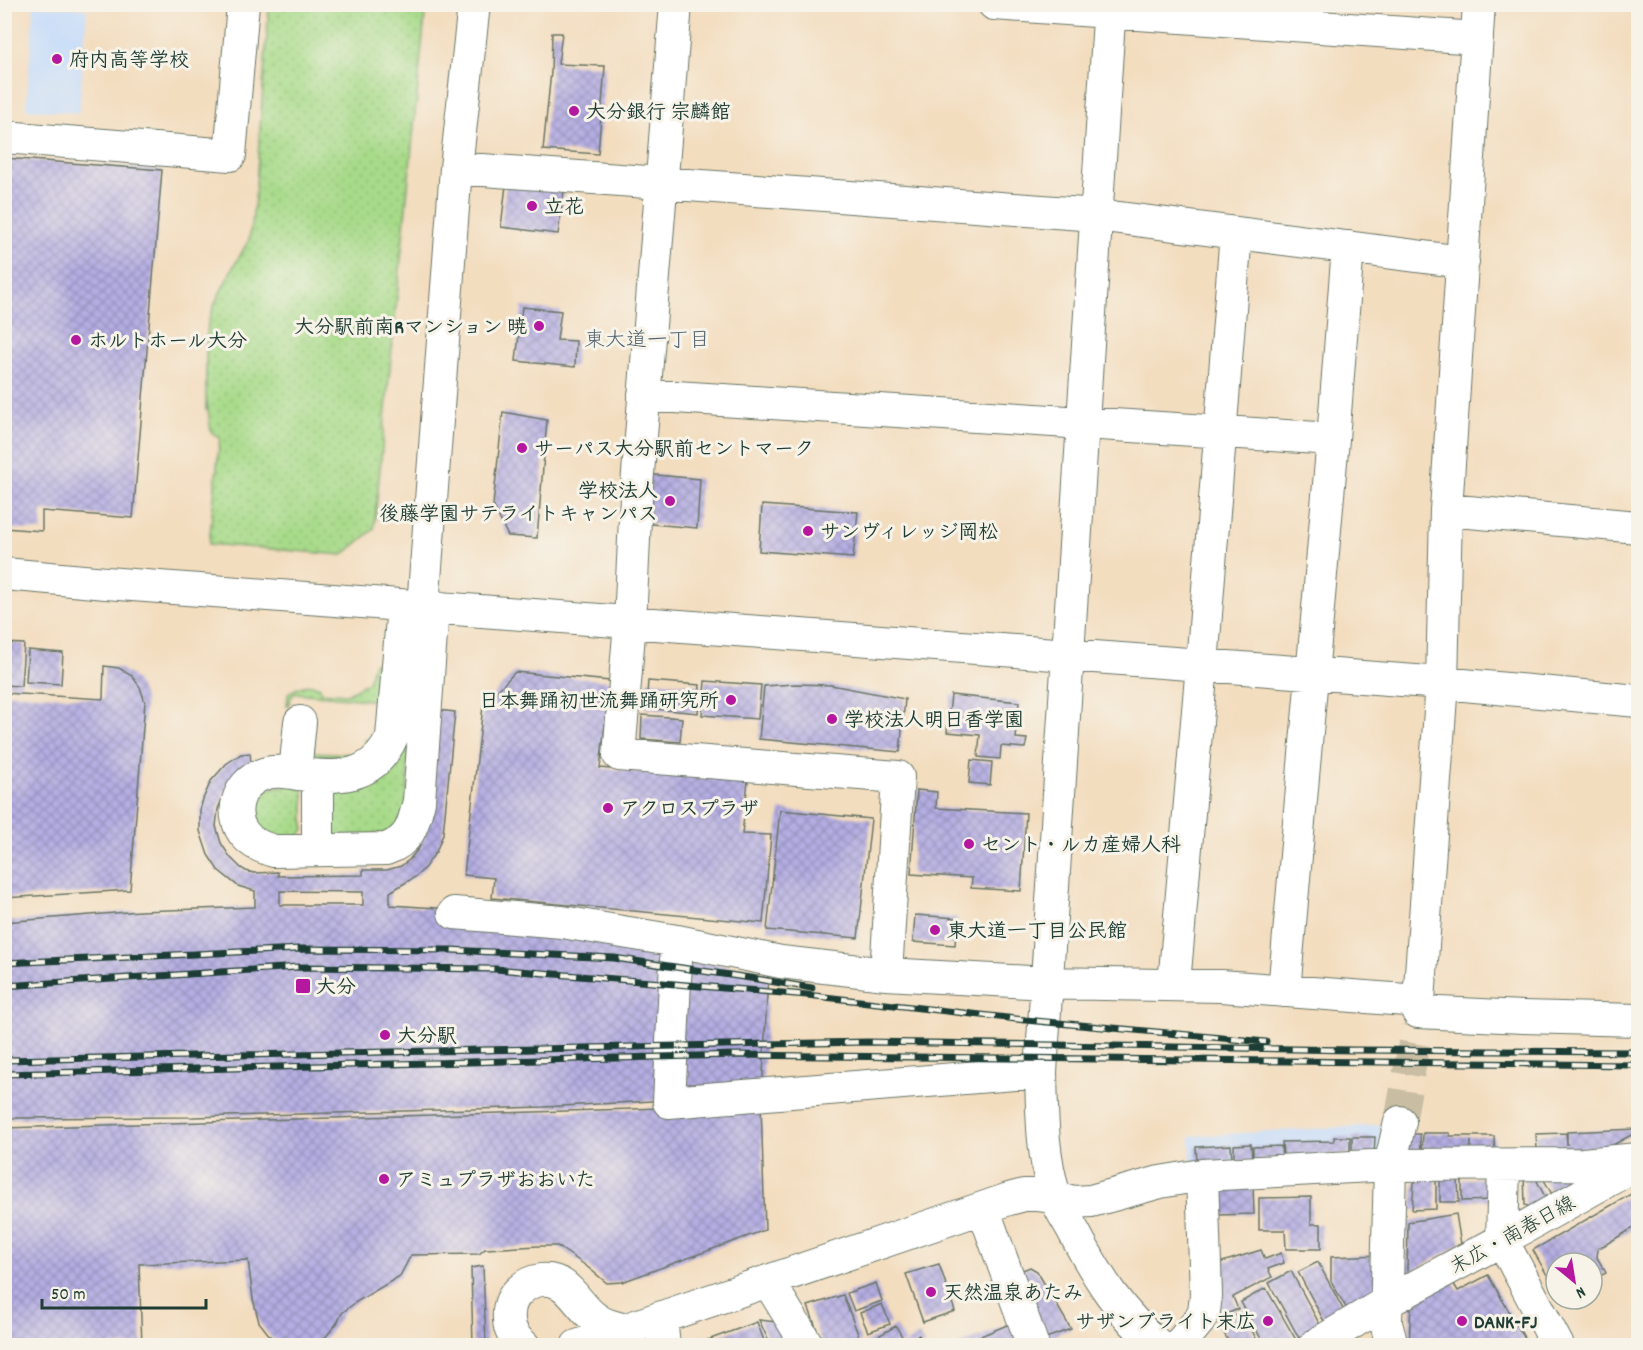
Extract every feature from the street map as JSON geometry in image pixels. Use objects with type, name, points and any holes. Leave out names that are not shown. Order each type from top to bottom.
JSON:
[{"type":"street","points":[[4,137],[230,155],[243,4]]},
{"type":"street","points":[[420,607],[392,737],[387,749],[374,763],[354,774],[339,777],[276,771],[262,774],[243,787],[238,798],[238,824],[245,835],[262,848],[274,851],[386,849],[397,845],[413,826],[419,801],[420,607],[456,168],[474,4]]},
{"type":"street","points":[[676,4],[636,498],[630,622],[619,755],[898,777],[886,974]]},
{"type":"street","points":[[994,4],[1109,9],[1477,38]]},
{"type":"street","points":[[1418,1013],[1442,683],[1446,510],[1479,4]]},
{"type":"street","points":[[1109,9],[1041,1072],[1042,1132],[1055,1197],[1084,1252],[1114,1300],[1129,1318],[1159,1346]]},
{"type":"street","points":[[456,168],[1096,215],[1463,262]]},
{"type":"street","points":[[1174,984],[1236,233]]},
{"type":"street","points":[[1284,991],[1348,247]]},
{"type":"street","points":[[644,395],[1333,439]]},
{"type":"street","points":[[1446,510],[1638,527]]},
{"type":"street","points":[[4,574],[1442,683],[1638,701]]},
{"type":"street","points":[[300,722],[318,850]]},
{"type":"street","points":[[454,914],[562,922],[677,941],[781,962],[886,974],[1047,983],[1174,984],[1284,991],[1418,1013],[1638,1020]]},
{"type":"street","points":[[677,941],[669,1102],[1041,1072]]},
{"type":"street","points":[[1392,1346],[1386,1323],[1385,1303],[1390,1166],[1400,1122]]},
{"type":"street","points":[[524,1346],[513,1335],[508,1314],[516,1294],[524,1286],[534,1282],[555,1281],[565,1286],[597,1320],[625,1330],[662,1332],[768,1281],[1024,1195],[1055,1197],[1073,1202],[1091,1201],[1160,1182],[1202,1175],[1390,1166],[1583,1164],[1638,1161]]},
{"type":"street","name":"末広・南春日線","points":[[1314,1346],[1385,1303],[1502,1240],[1638,1161]]},
{"type":"street","points":[[1504,1165],[1502,1240],[1558,1346]]},
{"type":"street","points":[[1178,1346],[1204,1311],[1206,1295],[1202,1175]]},
{"type":"street","points":[[983,1208],[1033,1346]]},
{"type":"street","points":[[768,1281],[808,1346]]},
{"type":"street","points":[[577,1346],[625,1330]]},
{"type":"shaded area","name":"府内高等学校","points":[[34,5],[87,9],[79,113],[26,109]]},
{"type":"shaded area","points":[[1382,1125],[1380,1152],[1191,1165],[1190,1136]]},
{"type":"green space","points":[[269,5],[426,5],[374,529],[343,555],[209,544],[220,438],[211,432],[207,402],[206,411],[208,323],[215,303],[249,240],[255,199]]},
{"type":"green space","points":[[411,661],[407,812],[392,833],[334,835],[332,788],[363,782]]},
{"type":"green space","points":[[374,663],[385,663],[386,666],[384,711],[377,739],[369,751],[358,759],[338,764],[309,761],[309,735],[313,735],[313,752],[362,755],[364,740],[377,738],[378,701],[296,693],[291,697],[287,706],[288,693],[304,686],[316,685],[320,687],[321,692],[347,694],[368,682]]},
{"type":"green space","points":[[296,783],[304,792],[304,830],[298,837],[267,837],[251,817],[256,792]]},
{"type":"building","points":[[158,4],[206,4],[205,11],[157,6]]},
{"type":"building","name":"大分銀行 宗麟館","points":[[552,33],[562,33],[558,64],[605,66],[598,154],[543,150],[551,72]]},
{"type":"building","name":"ホルトホール大分","points":[[4,158],[162,170],[133,518],[42,511],[42,531],[4,528]]},
{"type":"building","name":"立花","points":[[507,177],[565,184],[558,234],[501,227]]},
{"type":"building","name":"大分駅前南Rマンション 暁","points":[[522,307],[561,311],[557,340],[576,341],[575,367],[516,361]]},
{"type":"building","name":"サーパス大分駅前セントマーク","points":[[503,412],[547,420],[537,538],[508,536],[493,505]]},
{"type":"building","name":"学校法人 後藤学園サテライトキャンパス","points":[[645,474],[700,479],[697,528],[640,523]]},
{"type":"building","name":"サンヴィレッジ岡松","points":[[762,505],[858,512],[853,558],[759,551]]},
{"type":"building","points":[[4,643],[24,644],[21,686],[4,685]]},
{"type":"building","points":[[28,650],[63,653],[61,684],[26,682]]},
{"type":"building","points":[[104,666],[119,668],[132,676],[140,687],[145,702],[130,890],[4,898],[4,693],[103,699]]},
{"type":"building","name":"アクロスプラザ","points":[[515,672],[610,681],[600,768],[748,781],[742,834],[771,835],[763,923],[492,898],[494,878],[464,875],[483,706]]},
{"type":"building","points":[[648,681],[700,685],[698,713],[646,708]]},
{"type":"building","name":"日本舞踊初世流舞踊研究所","points":[[705,681],[761,685],[758,719],[702,715]]},
{"type":"building","name":"学校法人明日香学園","points":[[831,685],[905,699],[900,752],[759,739],[764,686]]},
{"type":"building","points":[[951,695],[1019,702],[1016,738],[1027,739],[1025,748],[1001,746],[1000,759],[978,757],[980,735],[947,732]]},
{"type":"building","name":"大分駅","points":[[437,710],[455,712],[443,834],[436,852],[423,870],[390,892],[390,905],[453,909],[588,935],[768,975],[762,1095],[543,1107],[193,1117],[4,1118],[4,922],[140,911],[255,907],[255,891],[238,886],[218,870],[208,855],[200,831],[200,810],[203,799],[211,781],[226,764],[241,754],[250,753],[252,771],[225,792],[218,809],[216,826],[221,843],[230,857],[246,871],[278,872],[278,876],[363,875],[363,870],[387,870],[401,866],[409,860],[419,848],[426,832]],"holes":[[[280,891],[363,892],[363,905],[280,905]]]},
{"type":"building","points":[[642,715],[682,718],[680,742],[641,739]]},
{"type":"building","points":[[971,760],[992,762],[990,785],[969,783]]},
{"type":"building","name":"セント・ルカ産婦人科","points":[[917,790],[937,792],[936,808],[1026,813],[1021,891],[971,888],[972,878],[911,874]]},
{"type":"building","points":[[780,810],[871,819],[858,938],[767,930]]},
{"type":"building","name":"東大道一丁目公民館","points":[[915,915],[957,918],[955,945],[913,942]]},
{"type":"building","name":"アミュプラザおおいた","points":[[761,1105],[765,1230],[622,1282],[607,1283],[557,1246],[485,1249],[479,1254],[411,1255],[400,1276],[342,1313],[325,1338],[311,1346],[282,1346],[259,1322],[253,1299],[248,1260],[139,1264],[142,1346],[4,1346],[4,1128]]},
{"type":"building","points":[[1637,1129],[1637,1132],[1609,1147],[1537,1150],[1536,1134],[1566,1133],[1567,1145],[1567,1132]]},
{"type":"building","points":[[1423,1133],[1450,1133],[1450,1136],[1494,1136],[1495,1152],[1471,1152],[1471,1141],[1470,1153],[1422,1151]]},
{"type":"building","points":[[1406,1134],[1420,1134],[1421,1154],[1406,1150]]},
{"type":"building","points":[[1334,1137],[1350,1137],[1350,1155],[1283,1155],[1282,1142],[1334,1141]]},
{"type":"building","points":[[1352,1137],[1375,1137],[1374,1156],[1352,1156]]},
{"type":"building","points":[[1251,1144],[1252,1161],[1234,1161],[1234,1145]]},
{"type":"building","points":[[1231,1145],[1232,1160],[1197,1163],[1196,1147]]},
{"type":"building","points":[[1281,1146],[1282,1160],[1253,1161],[1253,1147]]},
{"type":"building","points":[[1567,1170],[1574,1184],[1553,1196],[1539,1171]]},
{"type":"building","points":[[1533,1173],[1546,1199],[1530,1207],[1525,1205],[1524,1174]]},
{"type":"building","points":[[1436,1177],[1436,1209],[1412,1210],[1414,1183],[1420,1178]]},
{"type":"building","points":[[1440,1178],[1458,1178],[1459,1202],[1440,1202]]},
{"type":"building","points":[[1492,1178],[1492,1200],[1462,1201],[1462,1179]]},
{"type":"building","points":[[1253,1185],[1254,1214],[1216,1215],[1215,1186]]},
{"type":"building","points":[[1631,1194],[1638,1209],[1638,1225],[1598,1251],[1544,1251],[1544,1270],[1533,1250]]},
{"type":"building","points":[[1311,1197],[1311,1224],[1321,1224],[1321,1249],[1286,1249],[1285,1230],[1259,1230],[1259,1198]]},
{"type":"building","points":[[1456,1214],[1461,1244],[1410,1272],[1407,1271],[1408,1222]]},
{"type":"building","points":[[1261,1250],[1265,1259],[1281,1253],[1284,1263],[1268,1269],[1272,1277],[1233,1297],[1238,1309],[1217,1318],[1219,1263]]},
{"type":"building","points":[[1381,1255],[1381,1279],[1363,1303],[1348,1311],[1331,1281],[1331,1257]]},
{"type":"building","points":[[1318,1262],[1345,1313],[1325,1323],[1298,1272]]},
{"type":"building","name":"天然温泉あたみ","points":[[939,1264],[955,1311],[923,1322],[906,1274]]},
{"type":"building","points":[[483,1266],[486,1346],[473,1346],[471,1268]]},
{"type":"building","points":[[1030,1267],[1037,1271],[1071,1329],[1046,1338],[1018,1272]]},
{"type":"building","points":[[1291,1271],[1321,1327],[1299,1338],[1269,1283]]},
{"type":"building","name":"DANK-FJ","points":[[1488,1275],[1525,1339],[1514,1346],[1409,1346],[1411,1304],[1451,1279],[1458,1291]]},
{"type":"building","points":[[876,1283],[882,1301],[854,1311],[847,1293]]},
{"type":"building","name":"サザンブライト末広","points":[[1266,1288],[1296,1340],[1286,1346],[1265,1346],[1241,1302]]},
{"type":"building","points":[[843,1295],[861,1342],[853,1346],[823,1346],[808,1306]]},
{"type":"building","points":[[882,1304],[890,1324],[868,1332],[860,1313]]},
{"type":"building","points":[[1242,1312],[1260,1346],[1231,1346],[1219,1324]]},
{"type":"building","points":[[759,1320],[777,1322],[792,1346],[771,1346]]},
{"type":"building","points":[[757,1322],[766,1346],[694,1346],[694,1345]]},
{"type":"building","points":[[1012,1323],[1021,1346],[959,1346],[959,1345]]},
{"type":"building","points":[[896,1326],[905,1342],[898,1346],[860,1346]]},
{"type":"building","points":[[919,1335],[925,1346],[901,1346]]},
{"type":"building","points":[[1349,1340],[1360,1342],[1362,1346],[1339,1346]]},
{"type":"tunnel","points":[[1400,1122],[1417,1027]]},
{"type":"railway","points":[[4,963],[299,949],[451,950],[614,958],[812,988]]},
{"type":"railway","points":[[4,986],[299,967],[495,969],[807,995],[1025,1020],[1266,1042]]},
{"type":"railway","points":[[4,1060],[867,1042],[1638,1052]]},
{"type":"railway","points":[[4,1074],[736,1055],[1638,1065]]},
{"type":"place","name":"府内高等学校","points":[[57,59]]},
{"type":"place","name":"大分銀行 宗麟館","points":[[574,111]]},
{"type":"place","name":"立花","points":[[532,206]]},
{"type":"place","name":"大分駅前南Rマンション 暁","points":[[539,326]]},
{"type":"place","name":"ホルトホール大分","points":[[76,340]]},
{"type":"place","name":"サーパス大分駅前セントマーク","points":[[522,448]]},
{"type":"place","name":"学校法人 後藤学園サテライトキャンパス","points":[[670,501]]},
{"type":"place","name":"サンヴィレッジ岡松","points":[[808,531]]},
{"type":"place","name":"日本舞踊初世流舞踊研究所","points":[[731,700]]},
{"type":"place","name":"学校法人明日香学園","points":[[832,719]]},
{"type":"place","name":"アクロスプラザ","points":[[608,808]]},
{"type":"place","name":"セント・ルカ産婦人科","points":[[969,844]]},
{"type":"place","name":"東大道一丁目公民館","points":[[935,930]]},
{"type":"place","name":"大分","points":[[303,986]]},
{"type":"place","name":"大分駅","points":[[385,1035]]},
{"type":"place","name":"アミュプラザおおいた","points":[[384,1179]]},
{"type":"place","name":"天然温泉あたみ","points":[[931,1292]]},
{"type":"place","name":"サザンブライト末広","points":[[1268,1321]]},
{"type":"place","name":"DANK-FJ","points":[[1462,1321]]},
{"type":"district","name":"東大道一丁目","points":[[647,339]]}]
